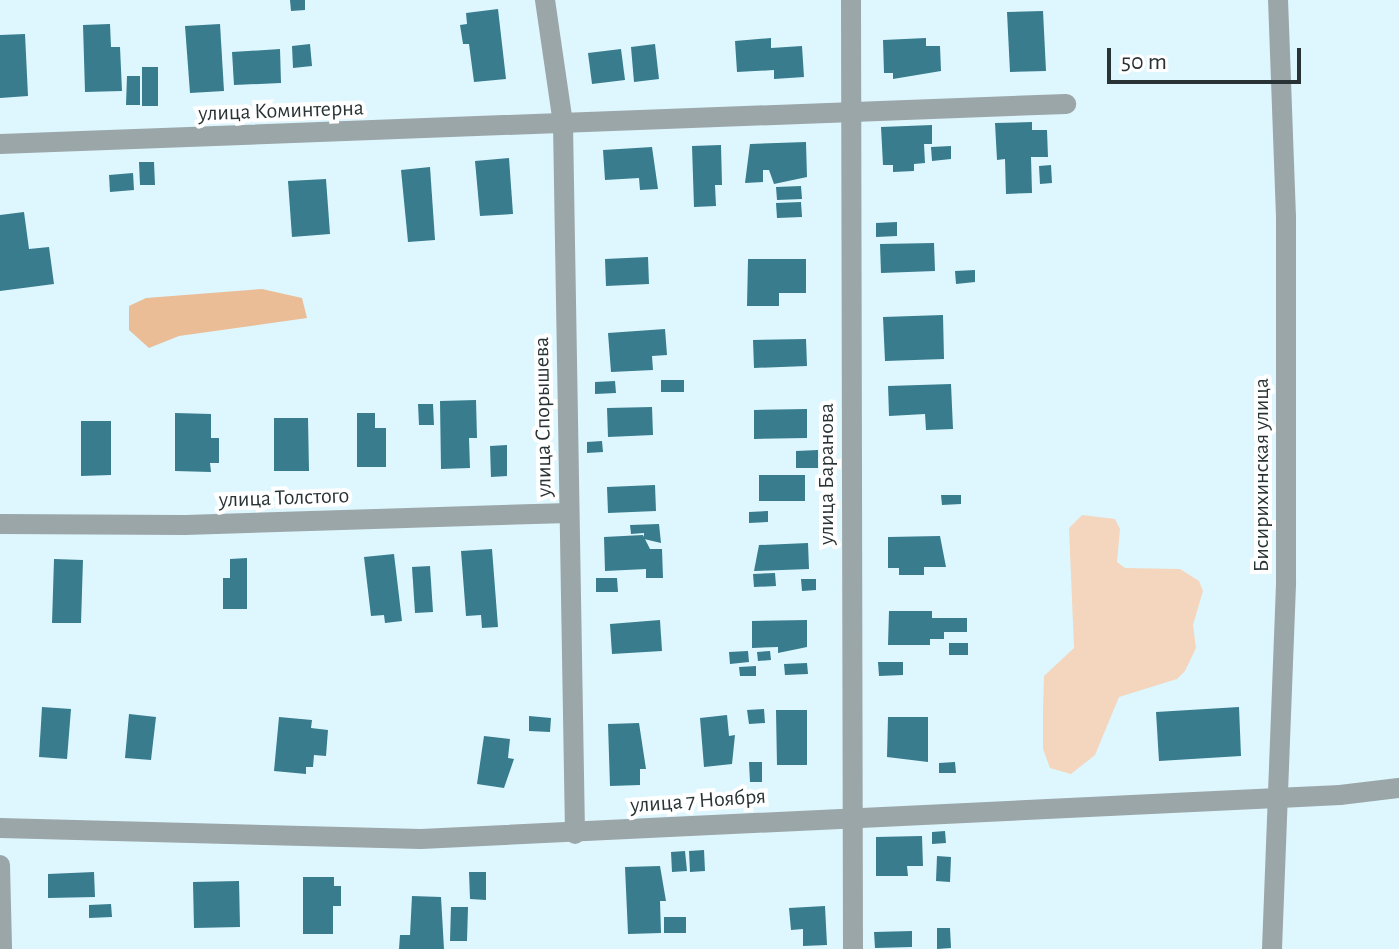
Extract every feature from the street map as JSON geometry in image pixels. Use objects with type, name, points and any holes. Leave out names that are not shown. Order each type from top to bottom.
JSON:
[{"type":"street","name":"улица Спорышева","points":[[545,0],[563,124],[575,834]]},
{"type":"street","name":"улица Баранова","points":[[851,0],[853,949]]},
{"type":"street","name":"Бисирихинская улица","points":[[1272,949],[1275,798],[1286,582],[1286,217],[1278,0]]},
{"type":"street","name":"улица Коминтерна","points":[[0,144],[852,115],[1066,104]]},
{"type":"street","name":"улица Толстого","points":[[0,524],[185,525],[569,513]]},
{"type":"street","name":"улица 7 Ноября","points":[[0,828],[421,839],[575,834],[851,815],[1275,798],[1399,788]]},
{"type":"street","points":[[0,865],[2,949]]},
{"type":"shaded area","points":[[262,289],[302,298],[307,318],[179,336],[149,348],[129,330],[129,306],[146,298]]},
{"type":"shaded area","points":[[1082,515],[1115,519],[1120,529],[1117,562],[1125,568],[1180,569],[1199,581],[1203,591],[1193,625],[1196,648],[1185,671],[1177,679],[1119,697],[1095,755],[1071,774],[1050,768],[1043,749],[1044,676],[1074,648],[1069,528]]},
{"type":"building","points":[[290,0],[305,0],[305,10],[291,11]]},
{"type":"building","points":[[498,9],[506,79],[474,82],[469,44],[463,44],[460,25],[467,24],[466,13]]},
{"type":"building","points":[[1043,11],[1046,71],[1010,72],[1007,12]]},
{"type":"building","points":[[110,24],[111,47],[120,47],[122,91],[85,92],[83,25]]},
{"type":"building","points":[[220,24],[224,91],[190,93],[185,26]]},
{"type":"building","points":[[25,34],[28,96],[0,98],[0,35]]},
{"type":"building","points":[[771,38],[771,48],[802,46],[804,77],[774,79],[774,70],[737,72],[735,41]]},
{"type":"building","points":[[926,38],[926,46],[940,46],[941,71],[893,79],[893,73],[884,73],[883,40]]},
{"type":"building","points":[[310,44],[312,66],[293,68],[292,46]]},
{"type":"building","points":[[655,44],[659,79],[634,82],[631,47]]},
{"type":"building","points":[[280,49],[281,83],[234,85],[232,52]]},
{"type":"building","points":[[621,49],[625,80],[592,84],[588,53]]},
{"type":"building","points":[[142,67],[158,67],[158,106],[142,106]]},
{"type":"building","points":[[127,76],[140,76],[140,105],[126,105]]},
{"type":"building","points":[[1032,122],[1032,130],[1047,130],[1048,157],[1031,157],[1032,193],[1006,194],[1005,159],[997,160],[995,123]]},
{"type":"building","points":[[932,125],[932,144],[924,144],[925,163],[914,164],[914,171],[893,172],[893,165],[883,165],[881,127]]},
{"type":"building","points":[[806,142],[807,177],[774,184],[769,170],[763,170],[763,182],[745,183],[750,144]]},
{"type":"building","points":[[721,145],[722,185],[715,185],[716,206],[694,207],[692,146]]},
{"type":"building","points":[[951,146],[951,159],[932,161],[931,147]]},
{"type":"building","points":[[652,147],[658,189],[640,190],[639,178],[605,180],[603,150]]},
{"type":"building","points":[[509,158],[513,214],[480,216],[475,161]]},
{"type":"building","points":[[139,162],[154,162],[155,185],[140,185]]},
{"type":"building","points":[[1051,165],[1052,183],[1040,184],[1039,166]]},
{"type":"building","points":[[430,167],[435,240],[408,242],[401,170]]},
{"type":"building","points":[[133,173],[134,190],[110,192],[109,175]]},
{"type":"building","points":[[326,179],[330,234],[292,237],[288,181]]},
{"type":"building","points":[[801,186],[802,199],[777,200],[776,187]]},
{"type":"building","points":[[801,202],[802,217],[777,218],[776,203]]},
{"type":"building","points":[[24,212],[29,249],[49,247],[54,284],[0,291],[0,215]]},
{"type":"building","points":[[897,222],[897,236],[876,237],[876,223]]},
{"type":"building","points":[[934,243],[935,271],[881,273],[880,244]]},
{"type":"building","points":[[648,257],[649,284],[606,286],[605,259]]},
{"type":"building","points":[[748,259],[806,259],[806,293],[779,293],[779,306],[747,306]]},
{"type":"building","points":[[975,270],[975,282],[956,284],[955,271]]},
{"type":"building","points":[[943,315],[944,359],[885,361],[883,317]]},
{"type":"building","points":[[665,329],[667,355],[652,356],[653,370],[611,372],[608,333]]},
{"type":"building","points":[[806,339],[807,366],[754,368],[753,340]]},
{"type":"building","points":[[661,380],[684,380],[684,392],[661,392]]},
{"type":"building","points":[[615,381],[616,393],[595,394],[595,382]]},
{"type":"building","points":[[951,384],[953,429],[926,430],[925,414],[889,416],[888,386]]},
{"type":"building","points":[[476,400],[477,438],[469,438],[470,468],[441,469],[440,401]]},
{"type":"building","points":[[418,404],[433,404],[434,425],[419,425]]},
{"type":"building","points":[[652,407],[653,435],[608,437],[607,408]]},
{"type":"building","points":[[807,409],[807,438],[754,439],[754,410]]},
{"type":"building","points":[[175,413],[211,414],[211,438],[219,438],[219,463],[210,463],[211,472],[175,471]]},
{"type":"building","points":[[357,413],[375,413],[375,428],[386,428],[386,467],[357,467]]},
{"type":"building","points":[[274,418],[308,418],[309,471],[274,471]]},
{"type":"building","points":[[81,421],[111,421],[111,475],[81,476]]},
{"type":"building","points":[[602,441],[603,452],[587,453],[587,442]]},
{"type":"building","points":[[507,445],[507,476],[491,477],[490,446]]},
{"type":"building","points":[[818,450],[818,468],[796,468],[796,451]]},
{"type":"building","points":[[759,475],[805,475],[805,501],[759,501]]},
{"type":"building","points":[[655,485],[656,511],[608,513],[607,487]]},
{"type":"building","points":[[941,495],[961,495],[961,504],[942,505]]},
{"type":"building","points":[[768,511],[768,522],[749,523],[749,512]]},
{"type":"building","points":[[659,524],[661,543],[644,539],[644,533],[631,534],[630,525]]},
{"type":"building","points":[[643,535],[650,549],[662,549],[663,578],[646,578],[646,569],[605,571],[604,537]]},
{"type":"building","points":[[940,536],[946,567],[924,567],[924,575],[899,575],[899,568],[888,568],[888,537]]},
{"type":"building","points":[[808,543],[809,569],[754,571],[759,545]]},
{"type":"building","points":[[492,549],[498,627],[482,628],[481,615],[466,616],[461,551]]},
{"type":"building","points":[[394,554],[402,621],[385,623],[384,615],[371,616],[364,557]]},
{"type":"building","points":[[247,558],[247,609],[223,609],[223,578],[230,578],[230,559]]},
{"type":"building","points":[[54,559],[83,560],[81,623],[52,623]]},
{"type":"building","points":[[430,566],[433,612],[415,613],[412,567]]},
{"type":"building","points":[[775,573],[776,586],[754,587],[753,574]]},
{"type":"building","points":[[596,578],[617,578],[618,592],[596,592]]},
{"type":"building","points":[[801,579],[816,579],[816,590],[802,591]]},
{"type":"building","points":[[889,611],[932,611],[932,618],[967,618],[967,632],[944,632],[944,639],[930,639],[930,645],[888,645]]},
{"type":"building","points":[[660,620],[662,651],[612,654],[610,624]]},
{"type":"building","points":[[807,620],[807,647],[778,653],[778,647],[752,648],[752,621]]},
{"type":"building","points":[[949,643],[968,643],[968,655],[949,655]]},
{"type":"building","points":[[748,651],[749,662],[730,664],[729,652]]},
{"type":"building","points":[[770,651],[771,660],[758,661],[757,652]]},
{"type":"building","points":[[878,662],[903,662],[903,675],[879,676]]},
{"type":"building","points":[[807,663],[808,674],[785,675],[784,664]]},
{"type":"building","points":[[756,666],[756,676],[740,676],[739,667]]},
{"type":"building","points":[[42,707],[71,709],[67,759],[39,757]]},
{"type":"building","points":[[1239,707],[1241,756],[1159,761],[1156,712]]},
{"type":"building","points":[[764,709],[765,723],[749,724],[747,710]]},
{"type":"building","points":[[776,710],[807,710],[807,765],[777,765]]},
{"type":"building","points":[[129,714],[156,717],[151,760],[125,758]]},
{"type":"building","points":[[727,715],[729,736],[735,735],[732,764],[704,767],[700,718]]},
{"type":"building","points":[[529,716],[551,718],[550,732],[529,731]]},
{"type":"building","points":[[279,717],[312,720],[311,728],[328,730],[326,756],[314,755],[313,767],[306,767],[306,774],[274,771]]},
{"type":"building","points":[[888,717],[928,717],[928,762],[887,757]]},
{"type":"building","points":[[639,723],[646,769],[640,769],[640,785],[610,786],[608,724]]},
{"type":"building","points":[[484,736],[510,739],[508,758],[514,759],[504,788],[477,784]]},
{"type":"building","points":[[749,762],[762,762],[762,782],[750,782]]},
{"type":"building","points":[[955,762],[956,773],[939,773],[939,763]]},
{"type":"building","points":[[945,831],[946,843],[932,844],[932,832]]},
{"type":"building","points":[[922,836],[923,866],[907,866],[908,876],[876,876],[876,837]]},
{"type":"building","points":[[704,850],[705,871],[690,872],[689,851]]},
{"type":"building","points":[[685,851],[687,871],[672,872],[671,852]]},
{"type":"building","points":[[937,856],[951,857],[950,882],[936,881]]},
{"type":"building","points":[[660,866],[666,901],[660,901],[661,933],[628,934],[625,867]]},
{"type":"building","points":[[94,872],[95,897],[48,898],[48,874]]},
{"type":"building","points":[[469,872],[486,872],[486,900],[470,899]]},
{"type":"building","points":[[303,877],[334,877],[334,886],[341,886],[341,906],[333,906],[333,934],[303,934]]},
{"type":"building","points":[[239,881],[240,927],[194,928],[193,882]]},
{"type":"building","points":[[412,896],[441,897],[444,949],[399,949],[400,935],[410,935]]},
{"type":"building","points":[[111,904],[112,917],[89,918],[89,905]]},
{"type":"building","points":[[825,906],[827,945],[803,946],[803,929],[791,930],[789,908]]},
{"type":"building","points":[[451,907],[468,907],[467,941],[450,941]]},
{"type":"building","points":[[664,917],[686,917],[686,933],[664,933]]},
{"type":"building","points":[[937,928],[950,928],[951,948],[937,949]]},
{"type":"building","points":[[912,931],[912,947],[875,948],[874,932]]}]
